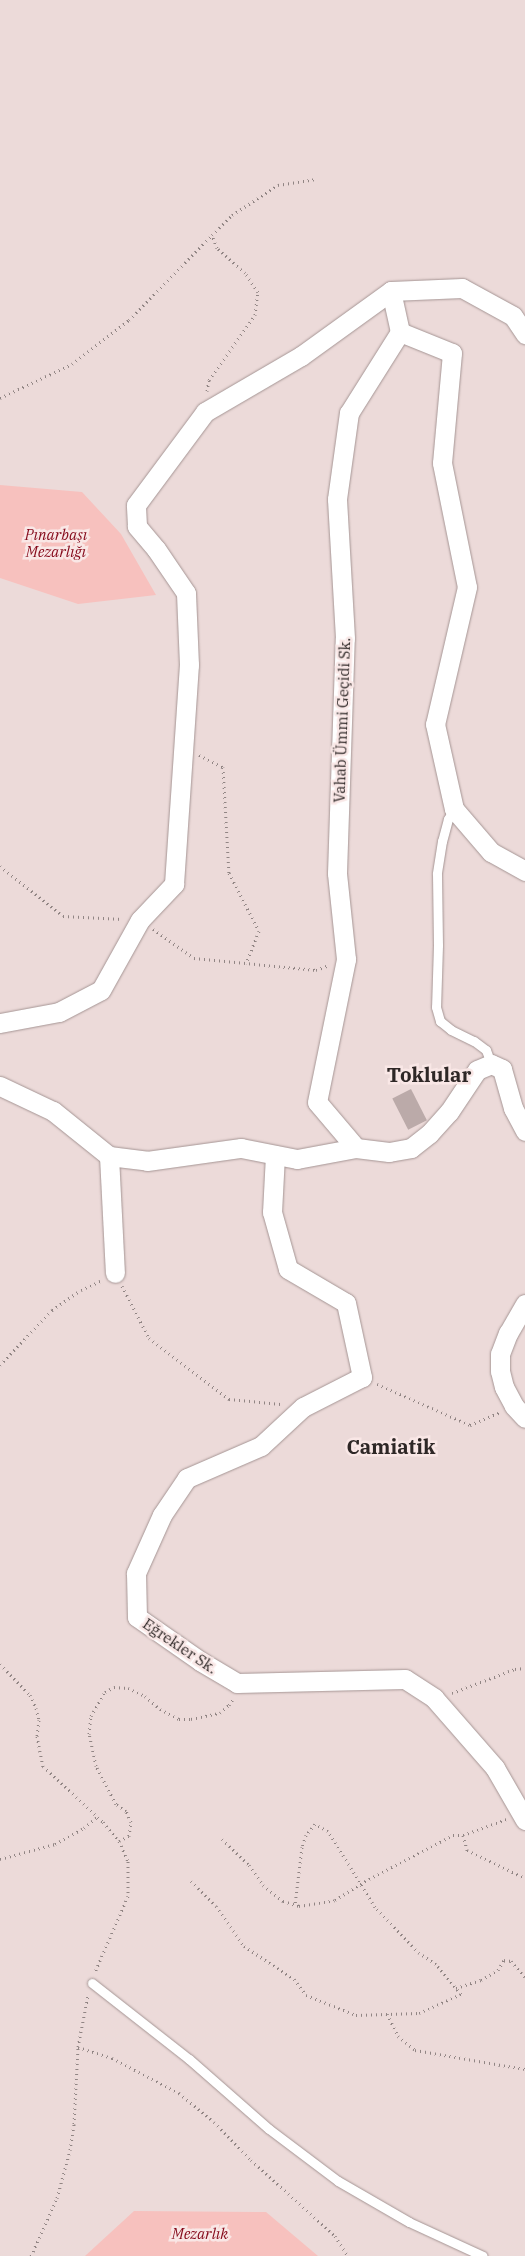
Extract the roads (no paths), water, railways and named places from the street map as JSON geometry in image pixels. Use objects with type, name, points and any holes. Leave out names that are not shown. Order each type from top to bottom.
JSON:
[{"type":"street","points":[[0,1024],[58,1012],[100,990],[140,920],[174,884],[185,749],[189,666],[186,593],[156,549],[137,526],[136,505],[205,412],[301,356],[391,292],[462,288],[513,316],[525,334]]},
{"type":"street","points":[[391,292],[400,332],[452,353],[442,463],[467,587],[435,724],[454,809],[492,852],[525,871]]},
{"type":"street","name":"Vahab Ümmi Geçidi Sk.","points":[[356,1148],[317,1102],[346,959],[337,873],[345,638],[337,500],[349,413],[400,332]]},
{"type":"street","points":[[0,1086],[53,1111],[109,1156],[147,1161],[241,1148],[297,1159],[356,1148],[389,1152],[411,1148],[429,1134],[450,1112],[477,1070],[491,1064],[502,1069],[512,1108],[525,1132]]},
{"type":"street","points":[[109,1156],[115,1273]]},
{"type":"street","name":"Eğrekler Sk.","points":[[275,1156],[272,1212],[288,1269],[346,1303],[362,1377],[303,1407],[261,1446],[187,1478],[162,1515],[136,1573],[137,1617],[200,1661],[237,1683],[405,1679],[434,1698],[495,1768],[522,1817]]},
{"type":"street","points":[[520,1412],[504,1387],[500,1370],[500,1354],[508,1333],[525,1304]]},
{"type":"lane","points":[[454,809],[448,819],[442,841],[437,874],[438,944],[436,1007],[440,1021],[486,1050],[491,1064]]},
{"type":"lane","points":[[92,1983],[189,2059],[269,2129],[338,2181],[409,2222],[483,2256]]},
{"type":"district","name":"Toklular","points":[[429,1074]]},
{"type":"district","name":"Camiatik","points":[[391,1446]]},
{"type":"park label","name":"Pınarbaşı Mezarlığı","points":[[56,542]]},
{"type":"park label","name":"Mezarlık","points":[[200,2234]]}]
